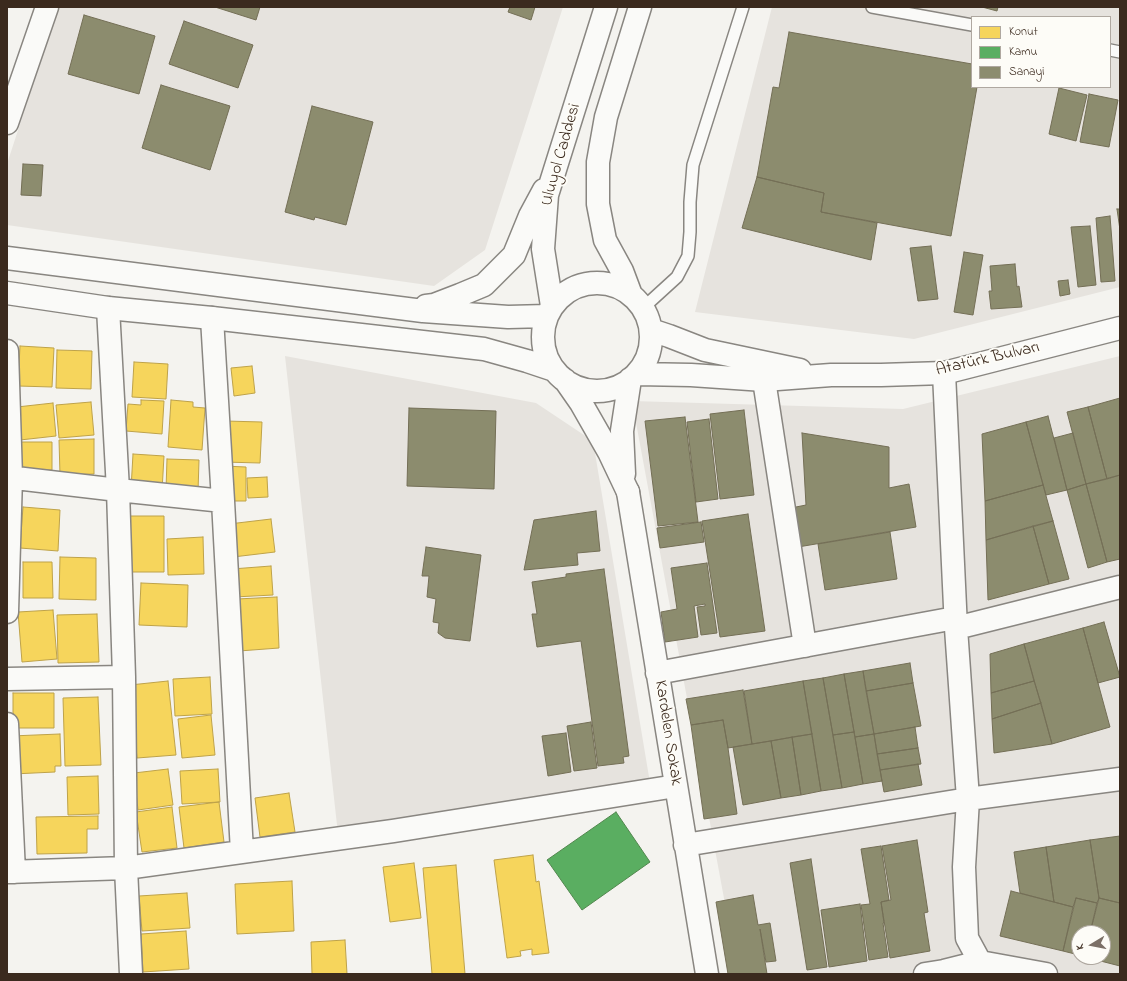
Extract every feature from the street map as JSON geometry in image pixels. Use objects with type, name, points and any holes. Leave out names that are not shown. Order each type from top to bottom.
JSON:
[{"type":"street","points":[[7,123],[47,7]]},
{"type":"street","name":"Uluyol Caddesi","points":[[549,311],[543,249],[548,195],[606,7]]},
{"type":"street","name":"Uluyol Caddesi","points":[[637,302],[605,240],[598,204],[598,162],[606,117],[640,7]]},
{"type":"street","points":[[401,308],[434,305],[484,285],[514,254],[530,216],[558,162]]},
{"type":"street","points":[[7,258],[423,311],[508,317],[549,311]]},
{"type":"street","points":[[7,293],[108,308],[212,318],[484,349],[559,374],[571,385],[588,391],[606,391],[623,385],[633,376],[645,361],[650,346],[648,319],[637,302],[616,286],[598,282],[580,285],[564,293],[549,311],[544,323],[542,341],[546,358],[559,374],[581,403],[609,452],[628,492]]},
{"type":"street","points":[[108,308],[118,490],[124,677],[126,868],[131,974]]},
{"type":"street","points":[[212,318],[242,852]]},
{"type":"street","name":"Atatürk Bulvarı","points":[[830,375],[944,373],[1120,328]]},
{"type":"street","points":[[650,330],[705,350],[830,375]]},
{"type":"street","points":[[7,351],[9,477],[7,612]]},
{"type":"street","points":[[944,373],[955,623],[968,799],[964,867],[967,938],[980,962]]},
{"type":"street","points":[[633,376],[691,375],[764,380],[830,375]]},
{"type":"street","points":[[628,492],[623,471],[622,431],[633,376]]},
{"type":"street","points":[[764,380],[805,646]]},
{"type":"street","points":[[9,477],[223,501]]},
{"type":"street","name":"Kardelen Sokak","points":[[628,492],[707,974]]},
{"type":"street","points":[[657,673],[805,646],[955,623],[1120,587]]},
{"type":"street","points":[[7,679],[124,677]]},
{"type":"street","points":[[7,724],[10,872],[126,868],[393,831],[676,786]]},
{"type":"street","points":[[685,845],[968,799],[1120,779]]},
{"type":"street","points":[[925,974],[980,962],[1046,974]]},
{"type":"lane","points":[[637,302],[677,276],[688,256],[693,165],[743,7]]},
{"type":"lane","points":[[872,7],[971,25]]},
{"type":"shaded area","points":[[58,7],[563,7],[485,250],[434,286],[7,225],[7,164]]},
{"type":"shaded area","points":[[772,7],[1120,7],[1120,287],[914,339],[695,312]]},
{"type":"shaded area","points":[[285,356],[536,403],[593,441],[653,801],[339,843]]},
{"type":"shaded area","points":[[1120,356],[1120,974],[738,974],[632,401],[903,409]]},
{"type":"building: Konut","points":[[20,346],[54,348],[52,387],[18,386]]},
{"type":"building: Konut","points":[[57,350],[92,351],[91,389],[56,388]]},
{"type":"building: Konut","points":[[134,362],[168,364],[166,399],[132,397]]},
{"type":"building: Konut","points":[[252,366],[255,393],[234,396],[231,368]]},
{"type":"building: Konut","points":[[141,400],[164,401],[162,434],[126,431],[128,404],[141,405]]},
{"type":"building: Konut","points":[[171,400],[193,402],[193,407],[205,408],[202,450],[168,447]]},
{"type":"building: Konut","points":[[91,402],[94,435],[59,438],[56,405]]},
{"type":"building: Konut","points":[[53,403],[56,436],[20,440],[17,407]]},
{"type":"building: Konut","points":[[225,421],[262,422],[260,463],[223,462]]},
{"type":"building: Konut","points":[[94,439],[94,474],[60,475],[59,440]]},
{"type":"building: Konut","points":[[21,442],[52,442],[52,470],[21,471]]},
{"type":"building: Konut","points":[[133,454],[164,456],[162,491],[131,489]]},
{"type":"building: Konut","points":[[167,459],[199,460],[198,492],[166,490]]},
{"type":"building: Konut","points":[[223,466],[246,467],[246,501],[224,501]]},
{"type":"building: Konut","points":[[267,477],[268,497],[248,498],[247,478]]},
{"type":"building: Konut","points":[[23,507],[60,510],[58,551],[20,548]]},
{"type":"building: Konut","points":[[129,516],[164,516],[164,572],[130,572]]},
{"type":"building: Konut","points":[[271,519],[275,552],[233,557],[229,524]]},
{"type":"building: Konut","points":[[203,537],[204,574],[168,575],[167,539]]},
{"type":"building: Konut","points":[[60,557],[96,558],[96,600],[59,599]]},
{"type":"building: Konut","points":[[23,562],[52,562],[53,598],[23,598]]},
{"type":"building: Konut","points":[[271,566],[273,595],[234,597],[232,569]]},
{"type":"building: Konut","points":[[141,583],[188,585],[187,627],[139,625]]},
{"type":"building: Konut","points":[[277,597],[279,648],[239,651],[237,599]]},
{"type":"building: Konut","points":[[53,610],[57,659],[22,662],[18,612]]},
{"type":"building: Konut","points":[[97,614],[99,662],[58,663],[57,615]]},
{"type":"building: Konut","points":[[210,677],[212,714],[175,716],[173,679]]},
{"type":"building: Konut","points":[[168,681],[176,755],[137,758],[130,685]]},
{"type":"building: Konut","points":[[13,693],[54,693],[54,728],[13,728]]},
{"type":"building: Konut","points":[[98,697],[101,765],[65,766],[63,698]]},
{"type":"building: Konut","points":[[211,715],[215,755],[182,758],[178,719]]},
{"type":"building: Konut","points":[[60,734],[61,766],[55,766],[55,772],[13,774],[11,736]]},
{"type":"building: Konut","points":[[168,769],[173,805],[138,810],[134,773]]},
{"type":"building: Konut","points":[[218,769],[220,802],[182,804],[180,771]]},
{"type":"building: Konut","points":[[98,776],[99,814],[68,815],[67,777]]},
{"type":"building: Konut","points":[[289,793],[295,832],[260,837],[255,798]]},
{"type":"building: Konut","points":[[219,802],[224,842],[184,848],[179,807]]},
{"type":"building: Konut","points":[[172,807],[177,848],[142,852],[136,812]]},
{"type":"building: Konut","points":[[98,816],[98,829],[87,829],[87,853],[37,854],[36,817]]},
{"type":"building: Konut","points":[[533,855],[536,882],[539,881],[549,953],[532,955],[532,949],[520,951],[521,956],[507,958],[494,860]]},
{"type":"building: Konut","points":[[414,863],[421,918],[390,922],[383,867]]},
{"type":"building: Konut","points":[[456,865],[465,974],[432,974],[423,868]]},
{"type":"building: Konut","points":[[292,881],[294,931],[237,934],[235,884]]},
{"type":"building: Konut","points":[[187,893],[190,928],[142,931],[139,896]]},
{"type":"building: Konut","points":[[186,931],[189,969],[143,972],[141,934]]},
{"type":"building: Konut","points":[[345,940],[347,974],[312,974],[311,942]]},
{"type":"building: Kamu","points":[[616,812],[650,862],[582,910],[547,860]]},
{"type":"building: Sanayi","points":[[215,7],[260,7],[256,20]]},
{"type":"building: Sanayi","points":[[510,7],[535,7],[531,20],[508,12]]},
{"type":"building: Sanayi","points":[[982,7],[998,7],[997,11]]},
{"type":"building: Sanayi","points":[[84,15],[155,36],[139,94],[68,74]]},
{"type":"building: Sanayi","points":[[184,21],[253,45],[238,88],[169,64]]},
{"type":"building: Sanayi","points":[[789,32],[971,64],[971,88],[977,88],[951,236],[821,212],[824,193],[757,177],[773,87],[779,88]]},
{"type":"building: Sanayi","points":[[161,85],[230,106],[210,170],[142,148]]},
{"type":"building: Sanayi","points":[[1059,88],[1087,95],[1076,141],[1049,134]]},
{"type":"building: Sanayi","points":[[1089,94],[1118,100],[1109,147],[1080,142]]},
{"type":"building: Sanayi","points":[[312,106],[373,122],[346,225],[315,217],[314,220],[285,212]]},
{"type":"building: Sanayi","points":[[23,164],[43,165],[41,196],[21,195]]},
{"type":"building: Sanayi","points":[[757,177],[824,193],[821,212],[877,223],[871,260],[742,228]]},
{"type":"building: Sanayi","points":[[1117,209],[1120,209],[1120,230]]},
{"type":"building: Sanayi","points":[[1110,216],[1115,281],[1101,282],[1096,218]]},
{"type":"building: Sanayi","points":[[1090,226],[1096,285],[1078,287],[1071,227]]},
{"type":"building: Sanayi","points":[[931,246],[938,299],[918,301],[910,248]]},
{"type":"building: Sanayi","points":[[964,252],[983,255],[973,315],[954,312]]},
{"type":"building: Sanayi","points":[[1015,264],[1017,287],[1019,286],[1022,307],[991,309],[989,291],[992,291],[990,266]]},
{"type":"building: Sanayi","points":[[1068,280],[1070,294],[1060,296],[1058,281]]},
{"type":"building: Sanayi","points":[[1120,398],[1120,475],[1107,479],[1088,407]]},
{"type":"building: Sanayi","points":[[1088,407],[1107,479],[1086,484],[1067,412]]},
{"type":"building: Sanayi","points":[[409,408],[496,411],[494,489],[407,486]]},
{"type":"building: Sanayi","points":[[744,410],[754,495],[720,499],[710,414]]},
{"type":"building: Sanayi","points":[[1048,416],[1067,490],[1046,495],[1026,422]]},
{"type":"building: Sanayi","points":[[685,417],[698,522],[658,526],[645,421]]},
{"type":"building: Sanayi","points":[[709,419],[718,499],[696,502],[687,422]]},
{"type":"building: Sanayi","points":[[1026,422],[1043,485],[985,501],[982,434]]},
{"type":"building: Sanayi","points":[[802,433],[889,447],[889,488],[909,484],[916,527],[798,547],[791,508],[806,505]]},
{"type":"building: Sanayi","points":[[1073,433],[1086,484],[1067,490],[1054,438]]},
{"type":"building: Sanayi","points":[[1120,475],[1120,559],[1107,562],[1086,484]]},
{"type":"building: Sanayi","points":[[1086,484],[1107,562],[1088,568],[1067,490]]},
{"type":"building: Sanayi","points":[[1043,485],[1053,521],[986,540],[985,501]]},
{"type":"building: Sanayi","points":[[596,511],[600,551],[577,553],[578,565],[524,570],[534,520]]},
{"type":"building: Sanayi","points":[[748,514],[765,631],[720,637],[702,521]]},
{"type":"building: Sanayi","points":[[1053,521],[1069,579],[1049,584],[1033,526]]},
{"type":"building: Sanayi","points":[[701,522],[704,542],[660,548],[657,528]]},
{"type":"building: Sanayi","points":[[1033,526],[1049,584],[988,600],[986,540]]},
{"type":"building: Sanayi","points":[[890,532],[897,579],[825,590],[818,544]]},
{"type":"building: Sanayi","points":[[426,547],[481,555],[470,641],[445,638],[438,633],[439,623],[433,622],[436,599],[427,597],[429,576],[422,576]]},
{"type":"building: Sanayi","points":[[707,563],[717,633],[701,635],[697,607],[705,606],[705,604],[694,606],[698,637],[665,642],[661,612],[677,609],[671,568]]},
{"type":"building: Sanayi","points":[[604,569],[629,756],[623,757],[624,763],[598,766],[581,641],[537,647],[532,614],[537,614],[532,582],[566,577],[566,574]]},
{"type":"building: Sanayi","points":[[1104,622],[1120,677],[1098,683],[1083,628]]},
{"type":"building: Sanayi","points":[[1083,628],[1110,727],[1052,744],[1024,644]]},
{"type":"building: Sanayi","points":[[1024,644],[1034,681],[991,693],[990,654]]},
{"type":"building: Sanayi","points":[[910,663],[913,683],[866,691],[863,671]]},
{"type":"building: Sanayi","points":[[863,671],[874,734],[855,737],[844,674]]},
{"type":"building: Sanayi","points":[[844,674],[854,732],[833,735],[823,678]]},
{"type":"building: Sanayi","points":[[823,678],[842,788],[821,791],[803,681]]},
{"type":"building: Sanayi","points":[[803,681],[812,734],[752,744],[744,691]]},
{"type":"building: Sanayi","points":[[1034,681],[1041,703],[992,719],[991,693]]},
{"type":"building: Sanayi","points":[[913,683],[921,726],[874,734],[866,691]]},
{"type":"building: Sanayi","points":[[743,690],[752,744],[728,748],[723,720],[691,725],[686,699]]},
{"type":"building: Sanayi","points":[[1041,703],[1052,744],[994,753],[992,719]]},
{"type":"building: Sanayi","points":[[723,720],[737,814],[704,819],[691,725]]},
{"type":"building: Sanayi","points":[[591,722],[597,768],[574,771],[567,726]]},
{"type":"building: Sanayi","points":[[915,727],[918,748],[877,754],[874,734]]},
{"type":"building: Sanayi","points":[[854,732],[863,784],[842,788],[833,735]]},
{"type":"building: Sanayi","points":[[566,733],[571,772],[548,776],[542,736]]},
{"type":"building: Sanayi","points":[[812,734],[821,791],[801,795],[792,737]]},
{"type":"building: Sanayi","points":[[874,734],[882,781],[863,784],[855,737]]},
{"type":"building: Sanayi","points":[[792,737],[801,795],[781,798],[771,741]]},
{"type":"building: Sanayi","points":[[771,741],[781,798],[743,805],[733,747]]},
{"type":"building: Sanayi","points":[[918,748],[921,764],[880,770],[877,754]]},
{"type":"building: Sanayi","points":[[918,764],[922,785],[884,792],[880,770]]},
{"type":"building: Sanayi","points":[[1120,836],[1120,903],[1099,898],[1090,840]]},
{"type":"building: Sanayi","points":[[917,840],[928,912],[924,913],[930,951],[890,958],[881,902],[891,900],[882,846]]},
{"type":"building: Sanayi","points":[[1090,840],[1099,898],[1097,903],[1076,898],[1073,907],[1054,902],[1046,847]]},
{"type":"building: Sanayi","points":[[881,846],[889,900],[881,902],[888,957],[869,960],[861,905],[870,904],[861,849]]},
{"type":"building: Sanayi","points":[[1046,847],[1054,902],[1020,893],[1014,852]]},
{"type":"building: Sanayi","points":[[811,859],[827,967],[807,970],[790,863]]},
{"type":"building: Sanayi","points":[[1011,891],[1073,907],[1063,951],[1000,936]]},
{"type":"building: Sanayi","points":[[753,895],[758,925],[770,923],[776,961],[766,962],[760,929],[767,974],[728,974],[716,902]]},
{"type":"building: Sanayi","points":[[1076,898],[1097,903],[1092,925],[1071,925],[1071,953],[1063,951]]},
{"type":"building: Sanayi","points":[[1099,898],[1120,903],[1120,966],[1111,964],[1111,925],[1092,925]]},
{"type":"building: Sanayi","points":[[860,904],[867,961],[829,967],[821,910]]}]
